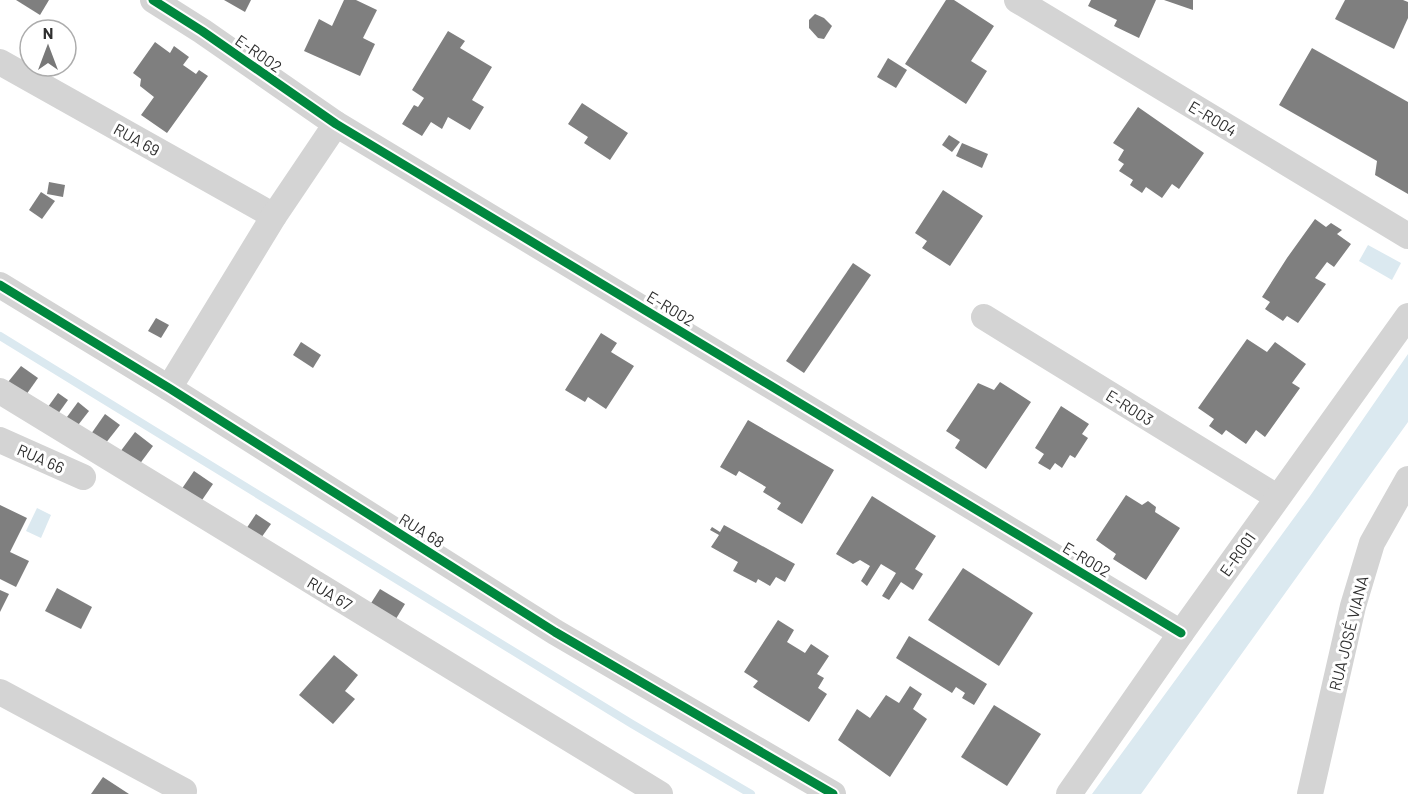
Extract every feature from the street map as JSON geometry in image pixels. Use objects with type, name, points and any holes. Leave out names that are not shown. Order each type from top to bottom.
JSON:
[{"type":"street","name":"E-R002","points":[[153,0],[202,31],[336,124],[1180,633]]},
{"type":"street","name":"E-R004","points":[[1017,0],[1408,236]]},
{"type":"street","name":"RUA 69","points":[[0,62],[274,216]]},
{"type":"street","points":[[169,388],[274,216],[336,124]]},
{"type":"street","name":"RUA 68","points":[[0,285],[169,388],[555,632],[833,794]]},
{"type":"street","name":"E-R001","points":[[1069,794],[1180,633],[1408,316]]},
{"type":"street","name":"E-R003","points":[[984,317],[1277,497]]},
{"type":"street","name":"RUA 67","points":[[0,391],[660,794]]},
{"type":"street","name":"RUA 66","points":[[0,440],[82,477]]},
{"type":"street","name":"RUA JOSÉ VIANA","points":[[1310,794],[1353,606],[1372,543],[1408,479]]},
{"type":"street","points":[[0,692],[184,791],[182,794]]},
{"type":"shaded area","points":[[1368,245],[1401,263],[1392,280],[1359,261]]},
{"type":"shaded area","points":[[1408,354],[1408,422],[1141,794],[1092,794],[1310,496]]},
{"type":"shaded area","points":[[37,508],[51,515],[41,538],[26,531]]},
{"type":"building","points":[[16,0],[49,0],[40,15]]},
{"type":"building","points":[[224,0],[251,0],[245,12]]},
{"type":"building","points":[[344,0],[356,0],[377,10],[363,38],[375,44],[360,76],[304,51],[319,19],[332,26]]},
{"type":"building","points":[[946,0],[954,0],[994,26],[971,61],[987,71],[966,104],[905,64]]},
{"type":"building","points":[[1091,0],[1156,0],[1139,38],[1114,26],[1117,20],[1088,6]]},
{"type":"building","points":[[1164,0],[1193,0],[1193,10]]},
{"type":"building","points":[[1345,0],[1403,0],[1408,2],[1408,18],[1394,49],[1335,19]]},
{"type":"building","points":[[815,14],[824,18],[832,26],[824,39],[818,38],[809,28],[809,20]]},
{"type":"building","points":[[448,31],[465,41],[460,48],[492,67],[472,100],[484,107],[470,130],[448,117],[442,129],[431,122],[422,136],[402,124],[414,105],[418,107],[424,98],[412,90]]},
{"type":"building","points":[[155,42],[170,53],[174,46],[189,57],[183,65],[196,74],[199,70],[208,76],[167,133],[141,115],[154,97],[140,86],[141,79],[133,73]]},
{"type":"building","points":[[1312,48],[1408,102],[1408,194],[1375,175],[1377,161],[1279,105]]},
{"type":"building","points":[[888,58],[907,70],[896,88],[877,77]]},
{"type":"building","points":[[582,103],[628,133],[610,160],[584,143],[588,137],[568,124]]},
{"type":"building","points":[[1138,107],[1204,153],[1179,189],[1172,184],[1162,198],[1146,187],[1142,193],[1130,185],[1133,180],[1119,171],[1124,164],[1118,160],[1124,150],[1113,143]]},
{"type":"building","points":[[949,135],[960,142],[952,152],[942,145]]},
{"type":"building","points":[[962,143],[988,154],[982,168],[956,156]]},
{"type":"building","points":[[49,182],[65,185],[63,197],[47,194]]},
{"type":"building","points":[[943,190],[983,216],[950,266],[922,248],[927,241],[915,233]]},
{"type":"building","points":[[41,192],[55,201],[42,219],[29,210]]},
{"type":"building","points":[[1315,219],[1326,227],[1331,223],[1342,230],[1337,234],[1351,244],[1334,267],[1327,262],[1315,278],[1326,284],[1298,323],[1287,316],[1283,321],[1265,309],[1270,302],[1262,297]]},
{"type":"building","points":[[853,263],[871,275],[804,373],[786,361]]},
{"type":"building","points":[[156,318],[169,325],[161,338],[148,331]]},
{"type":"building","points":[[601,333],[617,343],[611,352],[634,366],[606,409],[588,397],[585,402],[565,390]]},
{"type":"building","points":[[1247,339],[1267,352],[1275,342],[1306,364],[1292,383],[1300,388],[1265,437],[1256,430],[1246,444],[1226,430],[1222,435],[1209,426],[1214,419],[1198,408]]},
{"type":"building","points":[[301,342],[321,355],[313,368],[293,355]]},
{"type":"building","points":[[21,366],[38,378],[26,395],[8,382]]},
{"type":"building","points":[[1000,382],[1031,402],[986,469],[955,448],[960,440],[946,431],[978,383],[994,390]]},
{"type":"building","points":[[58,393],[68,400],[55,418],[45,411]]},
{"type":"building","points":[[78,402],[89,411],[75,429],[64,421]]},
{"type":"building","points":[[1061,406],[1089,424],[1082,434],[1088,438],[1075,458],[1070,455],[1062,468],[1055,463],[1050,470],[1038,463],[1044,454],[1035,448]]},
{"type":"building","points":[[105,414],[120,425],[105,444],[91,434]]},
{"type":"building","points":[[748,420],[834,470],[802,524],[777,509],[781,503],[763,492],[766,487],[739,471],[736,476],[720,467]]},
{"type":"building","points":[[135,432],[153,446],[136,469],[117,456]]},
{"type":"building","points":[[194,471],[213,484],[198,506],[179,493]]},
{"type":"building","points":[[1126,495],[1142,505],[1148,501],[1156,507],[1155,512],[1180,528],[1146,580],[1113,559],[1116,554],[1096,540]]},
{"type":"building","points":[[872,496],[936,536],[915,569],[923,574],[913,590],[901,582],[889,600],[882,596],[896,573],[881,564],[867,586],[861,581],[870,566],[860,560],[853,564],[836,554]]},
{"type":"building","points":[[0,505],[27,518],[10,552],[29,561],[16,587],[0,579]]},
{"type":"building","points":[[256,514],[271,524],[256,545],[242,535]]},
{"type":"building","points":[[724,525],[795,564],[785,582],[776,577],[770,586],[758,579],[756,583],[733,571],[738,562],[711,547],[719,535],[710,530],[712,527],[720,532]]},
{"type":"building","points":[[963,568],[1033,613],[999,666],[928,620]]},
{"type":"building","points":[[57,588],[92,607],[81,629],[45,611]]},
{"type":"building","points":[[380,589],[405,604],[391,627],[366,611]]},
{"type":"building","points":[[0,590],[9,594],[0,612]]},
{"type":"building","points":[[778,620],[794,630],[787,642],[805,653],[811,644],[829,656],[817,674],[824,678],[818,688],[827,694],[809,722],[753,687],[758,681],[744,672]]},
{"type":"building","points":[[909,636],[987,684],[974,705],[962,698],[965,693],[956,687],[952,693],[896,658]]},
{"type":"building","points":[[334,655],[358,675],[345,691],[355,699],[333,724],[299,695]]},
{"type":"building","points":[[910,686],[922,694],[913,709],[927,719],[890,777],[838,740],[857,709],[870,718],[886,695],[899,703]]},
{"type":"building","points":[[994,705],[1041,734],[1007,786],[961,757]]},
{"type":"building","points":[[103,777],[129,794],[91,794]]},
{"type":"waterway","points":[[0,336],[632,724],[751,794]]},
{"type":"cycle path","points":[[153,0],[202,31],[336,124],[1181,633]]},
{"type":"cycle path","points":[[0,285],[169,388],[555,632],[833,794]]}]
